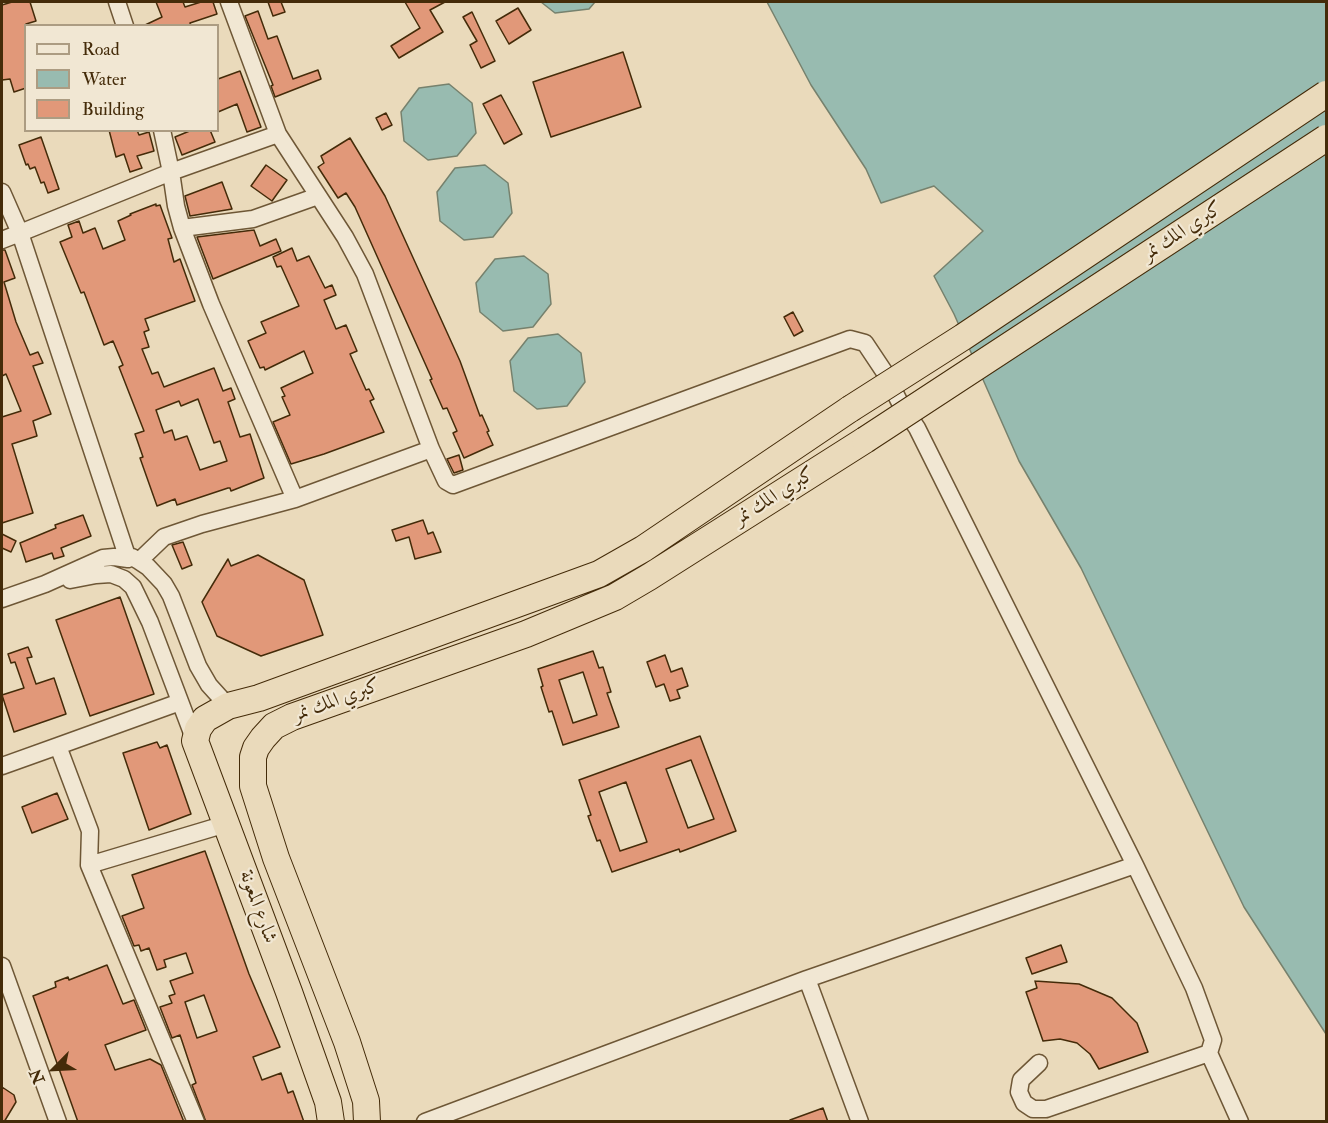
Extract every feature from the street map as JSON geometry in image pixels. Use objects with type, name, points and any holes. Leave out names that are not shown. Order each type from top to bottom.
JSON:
[{"type":"highway","name":"كبري المك نمر","points":[[228,706],[259,698],[599,574],[643,549],[1326,94]]},
{"type":"highway","name":"كبري المك نمر","points":[[264,821],[253,786],[252,771],[255,748],[274,726],[393,680],[526,634],[615,597],[865,440],[1326,138]]},
{"type":"highway","points":[[195,741],[198,729],[205,719],[228,706]]},
{"type":"highway","name":"شارع المعونة","points":[[195,741],[328,1102],[331,1122]]},
{"type":"highway","points":[[208,779],[219,786],[232,786],[244,781],[252,771]]},
{"type":"highway","name":"شارع المعونة","points":[[264,821],[276,858],[348,1042],[366,1101],[367,1122]]},
{"type":"street","points":[[117,2],[124,24]]},
{"type":"street","points":[[229,2],[278,134],[345,237],[365,274],[430,449],[446,481],[453,485],[850,339],[865,343],[917,428],[1135,865],[1194,988],[1213,1040],[1209,1053],[1240,1122]]},
{"type":"street","points":[[162,132],[182,228],[211,304],[295,500]]},
{"type":"street","points":[[2,240],[171,172],[278,134]]},
{"type":"street","points":[[2,192],[20,233],[134,560]]},
{"type":"street","points":[[182,228],[253,219],[318,196]]},
{"type":"street","points":[[134,560],[164,537],[202,524],[295,500],[430,449]]},
{"type":"street","points":[[2,599],[45,584],[103,558],[134,560],[148,567],[164,584],[171,596],[198,666],[209,685],[228,706]]},
{"type":"street","points":[[45,584],[111,574],[124,579],[133,587],[150,622],[195,741]]},
{"type":"street","points":[[2,766],[180,702]]},
{"type":"street","points":[[58,746],[90,831],[89,865],[196,1122]]},
{"type":"street","points":[[89,865],[226,824]]},
{"type":"street","points":[[425,1122],[807,979],[1135,865]]},
{"type":"street","points":[[2,966],[58,1122]]},
{"type":"street","points":[[807,979],[860,1122]]},
{"type":"street","points":[[1039,1063],[1021,1080],[1019,1092],[1024,1103],[1033,1109],[1046,1109],[1209,1053]]},
{"type":"water","points":[[541,2],[595,2],[589,9],[555,13]]},
{"type":"water","points":[[767,2],[1326,2],[1326,1034],[1244,907],[1081,568],[1019,461],[954,314],[934,276],[983,231],[934,186],[881,203],[866,169],[811,85]]},
{"type":"water","points":[[449,84],[472,103],[476,133],[457,156],[428,160],[404,141],[401,112],[419,88]]},
{"type":"water","points":[[485,165],[508,183],[512,213],[493,237],[464,240],[440,221],[437,192],[455,168]]},
{"type":"water","points":[[524,256],[548,274],[551,304],[533,327],[503,331],[480,312],[476,283],[495,259]]},
{"type":"water","points":[[558,334],[581,353],[585,382],[567,406],[537,409],[514,391],[510,361],[528,338]]},
{"type":"building","points":[[12,2],[30,2],[36,21],[24,24],[24,89],[14,92],[10,79],[2,80],[2,5]]},
{"type":"building","points":[[156,2],[183,2],[185,7],[201,2],[213,2],[217,14],[190,24],[147,24],[162,17]]},
{"type":"building","points":[[268,2],[281,2],[285,12],[273,16]]},
{"type":"building","points":[[405,2],[445,2],[430,10],[443,32],[399,58],[391,46],[420,28]]},
{"type":"building","points":[[518,8],[531,30],[509,44],[496,21]]},
{"type":"building","points":[[258,11],[268,39],[277,36],[293,79],[318,70],[321,79],[275,97],[271,86],[273,85],[245,16]]},
{"type":"building","points":[[472,12],[495,61],[481,68],[470,45],[477,41],[463,17]]},
{"type":"building","points":[[623,52],[641,107],[551,137],[533,82]]},
{"type":"building","points":[[240,71],[261,127],[247,132],[237,104],[219,112],[219,79]]},
{"type":"building","points":[[501,95],[522,134],[504,144],[483,104]]},
{"type":"building","points":[[386,113],[392,125],[382,130],[376,118]]},
{"type":"building","points":[[110,132],[138,132],[139,135],[149,132],[154,151],[137,156],[142,168],[130,172],[124,154],[116,157]]},
{"type":"building","points":[[187,132],[211,132],[215,142],[182,155],[175,137]]},
{"type":"building","points":[[41,137],[59,189],[48,193],[35,167],[30,169],[28,164],[26,165],[19,145]]},
{"type":"building","points":[[350,138],[385,196],[460,361],[480,416],[482,415],[489,431],[487,432],[493,445],[464,458],[453,433],[457,431],[447,408],[443,409],[430,380],[432,379],[355,207],[346,193],[338,198],[318,167],[324,163],[321,156]]},
{"type":"building","points":[[266,165],[287,180],[272,201],[251,186]]},
{"type":"building","points":[[222,182],[232,209],[190,216],[185,196]]},
{"type":"building","points":[[156,204],[156,206],[160,205],[172,238],[168,239],[174,262],[180,259],[195,301],[145,319],[149,330],[144,332],[149,347],[142,349],[152,374],[158,372],[164,387],[214,368],[223,391],[231,388],[235,399],[228,402],[240,437],[250,434],[264,478],[231,491],[228,488],[177,505],[175,499],[157,506],[140,458],[143,457],[135,434],[144,431],[119,367],[123,365],[113,341],[104,345],[84,292],[81,293],[60,242],[72,237],[68,225],[79,221],[83,233],[95,228],[103,249],[125,240],[118,221]],"holes":[[[198,399],[214,443],[220,441],[227,461],[200,470],[187,436],[175,440],[172,430],[164,433],[156,410],[179,401],[181,406]]]},
{"type":"building","points":[[254,230],[260,246],[276,239],[281,251],[213,279],[197,237]]},
{"type":"building","points":[[292,248],[297,261],[309,256],[325,288],[332,285],[336,295],[324,300],[336,329],[346,325],[357,351],[350,354],[366,390],[369,389],[374,399],[370,401],[384,432],[291,464],[273,422],[290,415],[282,397],[285,396],[281,388],[313,373],[304,351],[265,370],[264,367],[260,368],[248,341],[266,333],[261,322],[299,306],[281,266],[277,267],[273,257]]},
{"type":"building","points":[[2,250],[5,250],[15,278],[4,282],[16,322],[30,355],[38,352],[43,363],[33,366],[51,414],[33,421],[37,436],[12,444],[33,513],[2,523],[2,417],[21,411],[6,374],[2,376]]},
{"type":"building","points":[[793,312],[803,331],[794,336],[784,317]]},
{"type":"building","points":[[459,455],[463,470],[454,473],[447,459]]},
{"type":"building","points":[[83,515],[91,536],[61,548],[64,556],[54,559],[52,553],[26,562],[20,543],[56,528],[55,525]]},
{"type":"building","points":[[423,520],[428,534],[433,532],[441,552],[415,559],[409,537],[396,541],[392,530]]},
{"type":"building","points":[[2,534],[16,541],[11,552],[2,548]]},
{"type":"building","points":[[183,542],[192,565],[182,569],[172,545]]},
{"type":"building","points":[[258,555],[304,580],[323,635],[261,656],[217,636],[202,602],[228,559],[231,566]]},
{"type":"building","points":[[120,597],[154,694],[90,716],[56,620]]},
{"type":"building","points":[[28,647],[32,657],[27,658],[36,684],[54,678],[66,714],[14,732],[2,695],[24,688],[15,662],[11,663],[8,654]]},
{"type":"building","points":[[593,651],[599,668],[603,667],[611,692],[607,693],[619,727],[563,745],[552,711],[549,712],[538,669]],"holes":[[[583,672],[597,715],[573,723],[559,680]]]},
{"type":"building","points":[[665,655],[671,672],[682,668],[688,686],[677,690],[680,698],[670,701],[664,684],[656,687],[647,662]]},
{"type":"building","points":[[700,736],[736,831],[680,852],[679,849],[612,872],[588,816],[591,815],[579,780]],"holes":[[[691,760],[714,819],[688,828],[666,769]],[[626,782],[647,842],[620,851],[599,792]]]},
{"type":"building","points":[[157,742],[160,748],[167,745],[191,814],[149,830],[123,753]]},
{"type":"building","points":[[57,793],[68,819],[32,833],[22,807]]},
{"type":"building","points":[[205,851],[249,974],[280,1047],[253,1057],[262,1080],[281,1073],[288,1093],[293,1091],[304,1122],[206,1122],[192,1085],[196,1083],[180,1035],[172,1038],[160,1007],[172,1003],[169,996],[175,994],[170,981],[193,973],[186,953],[164,960],[166,967],[157,970],[149,948],[141,951],[139,945],[134,946],[122,916],[144,908],[132,875]],"holes":[[[204,995],[217,1031],[197,1038],[185,1002]]]},
{"type":"building","points":[[1061,945],[1067,962],[1032,974],[1026,958]]},
{"type":"building","points":[[107,965],[123,1004],[134,1000],[146,1030],[105,1045],[115,1070],[150,1059],[161,1065],[184,1122],[78,1122],[33,996],[56,987],[55,982],[68,977],[69,980]]},
{"type":"building","points":[[1035,981],[1079,984],[1112,998],[1137,1023],[1148,1052],[1099,1069],[1090,1054],[1077,1043],[1060,1039],[1043,1041],[1026,992],[1037,988]]},
{"type":"building","points":[[2,1087],[14,1095],[16,1102],[4,1122],[2,1122]]},
{"type":"building","points":[[823,1108],[828,1122],[790,1122],[790,1120]]}]
